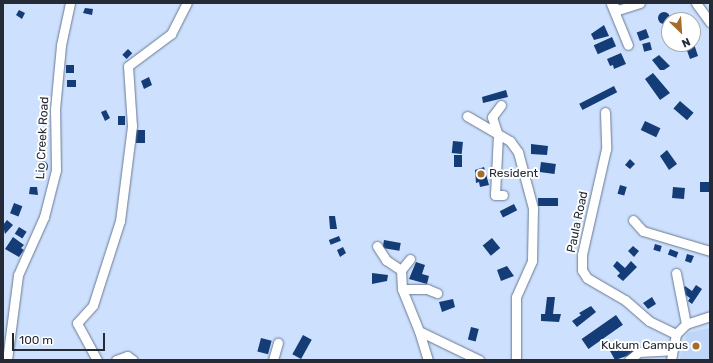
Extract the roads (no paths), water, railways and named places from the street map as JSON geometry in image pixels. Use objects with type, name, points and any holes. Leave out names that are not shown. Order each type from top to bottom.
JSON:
[{"type":"street","points":[[97,360],[77,324],[94,305],[120,221],[132,126],[128,66],[171,34],[187,3]]},
{"type":"street","points":[[611,5],[618,10],[640,3]]},
{"type":"street","points":[[696,3],[710,22]]},
{"type":"street","name":"Lio Creek Road","points":[[8,360],[18,275],[44,217],[56,170],[55,108],[61,44],[69,4]]},
{"type":"street","points":[[611,5],[628,45]]},
{"type":"street","points":[[501,105],[492,117],[498,135],[495,195],[503,196]]},
{"type":"street","name":"Paula Road","points":[[605,112],[606,149],[582,255],[582,270],[587,278],[625,300],[649,321],[676,334]]},
{"type":"street","points":[[467,116],[510,141],[518,152],[533,208],[532,261],[516,297],[516,360]]},
{"type":"street","points":[[633,220],[643,231],[710,251]]},
{"type":"street","points":[[377,246],[386,260],[401,270]]},
{"type":"street","points":[[410,259],[401,270],[402,289],[419,331],[428,360]]},
{"type":"street","points":[[676,273],[686,324]]},
{"type":"street","points":[[402,289],[427,289],[437,293]]},
{"type":"street","points":[[671,360],[676,334],[686,324],[710,316]]},
{"type":"street","points":[[419,331],[479,360]]},
{"type":"street","points":[[273,360],[278,343]]},
{"type":"street","points":[[629,360],[639,352],[672,350]]},
{"type":"street","points":[[116,360],[127,356],[133,360]]},
{"type":"place","name":"Resident","points":[[481,174]]},
{"type":"place","name":"Kukum Campus","points":[[696,346]]}]
